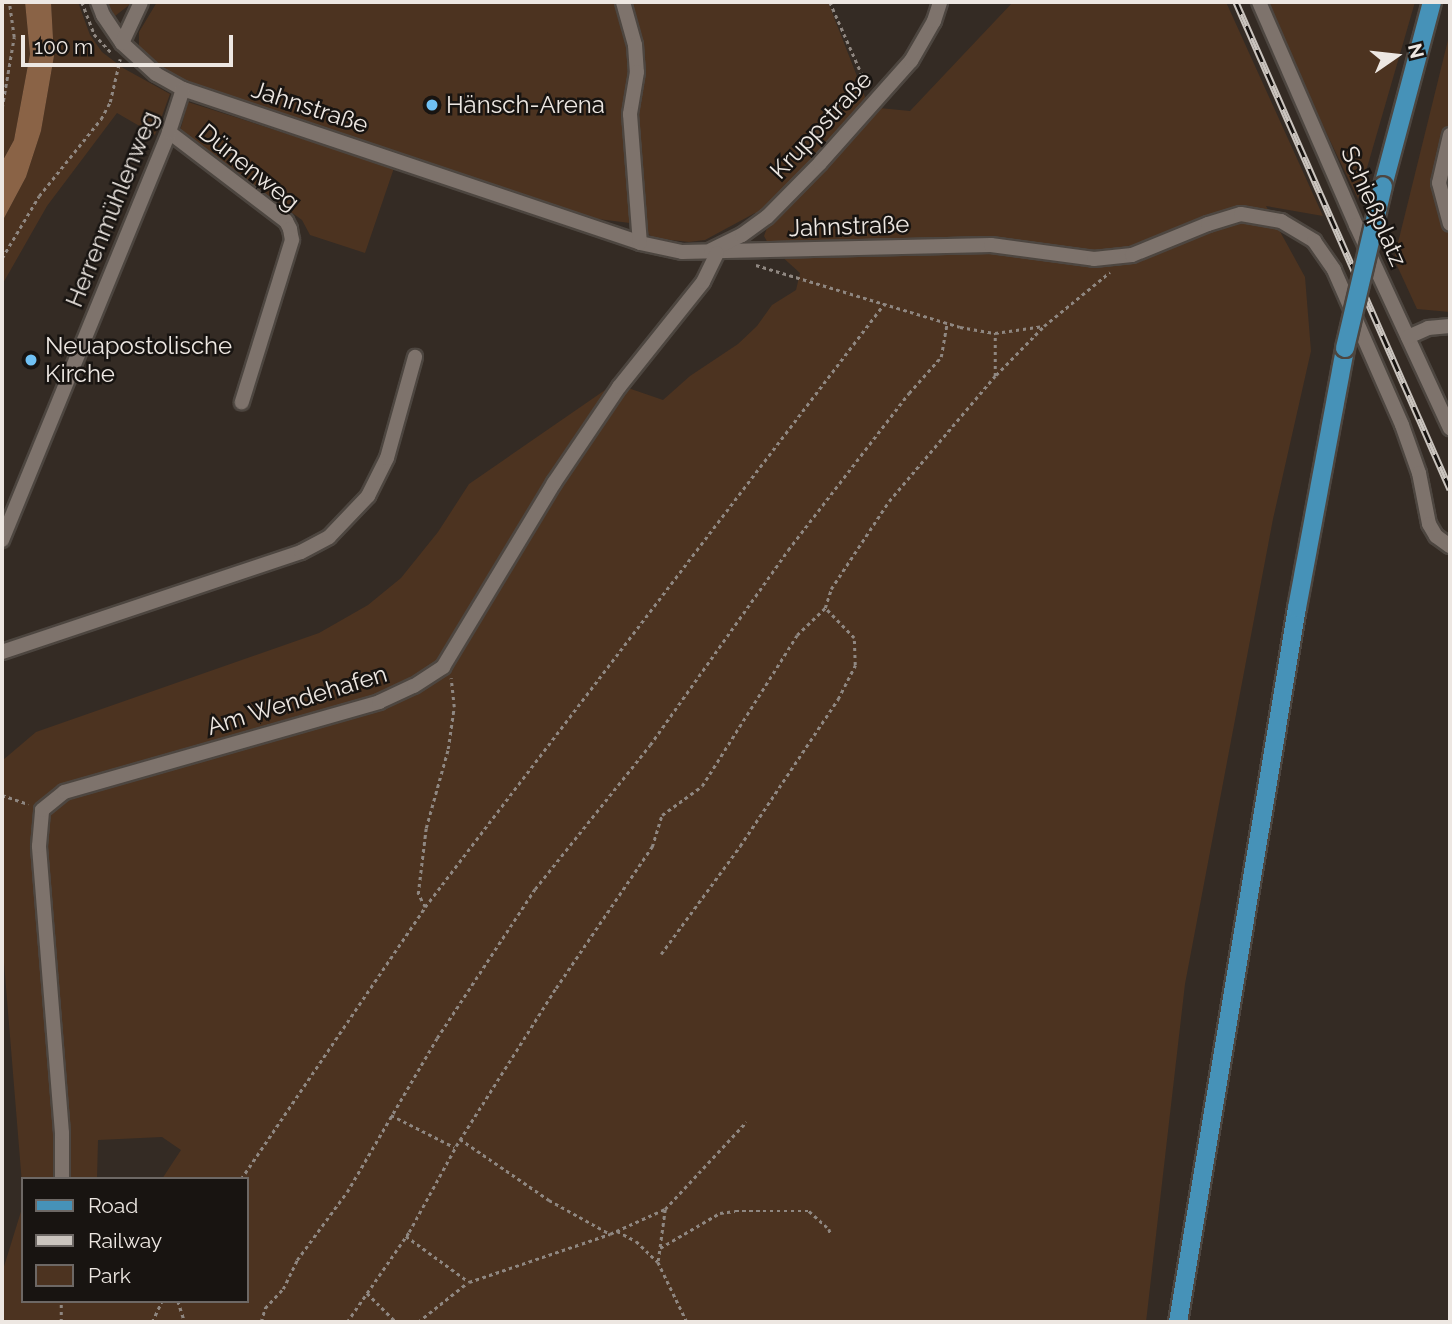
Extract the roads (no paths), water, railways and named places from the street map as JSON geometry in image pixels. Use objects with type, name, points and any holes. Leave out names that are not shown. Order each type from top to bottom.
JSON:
[{"type":"main road","points":[[1178,1322],[1297,608],[1345,348],[1383,186],[1432,2]]},
{"type":"street","name":"Jahnstraße","points":[[98,2],[103,15],[122,43],[156,74],[183,89],[640,243],[682,252],[991,245],[1094,258],[1132,255],[1208,223],[1241,214],[1280,221],[1314,242],[1334,270],[1411,449],[1419,473],[1429,524],[1436,536],[1450,546]]},
{"type":"street","points":[[122,43],[141,2]]},
{"type":"street","points":[[623,2],[635,45],[637,72],[630,114],[640,243]]},
{"type":"street","name":"Kruppstraße","points":[[711,253],[767,217],[911,61],[934,21],[940,2]]},
{"type":"street","name":"Schießplatz","points":[[1259,2],[1450,428]]},
{"type":"street","name":"Herrenmühlenweg","points":[[2,540],[169,132],[183,89]]},
{"type":"street","name":"Dünenweg","points":[[169,132],[286,222],[290,229],[292,240],[242,402]]},
{"type":"street","points":[[1450,135],[1439,183],[1450,224]]},
{"type":"street","name":"Am Wendehafen","points":[[62,1177],[62,1133],[39,846],[42,810],[64,792],[379,702],[414,686],[448,660],[554,483],[619,387],[704,282],[711,253]]},
{"type":"street","points":[[1408,337],[1428,328],[1450,326]]},
{"type":"street","points":[[2,652],[301,552],[329,537],[368,496],[387,458],[415,357]]},
{"type":"railway","points":[[1236,2],[1450,489]]},
{"type":"place","name":"Hänsch-Arena","points":[[432,105]]},
{"type":"place","name":"Neuapostolische Kirche","points":[[31,360]]}]
